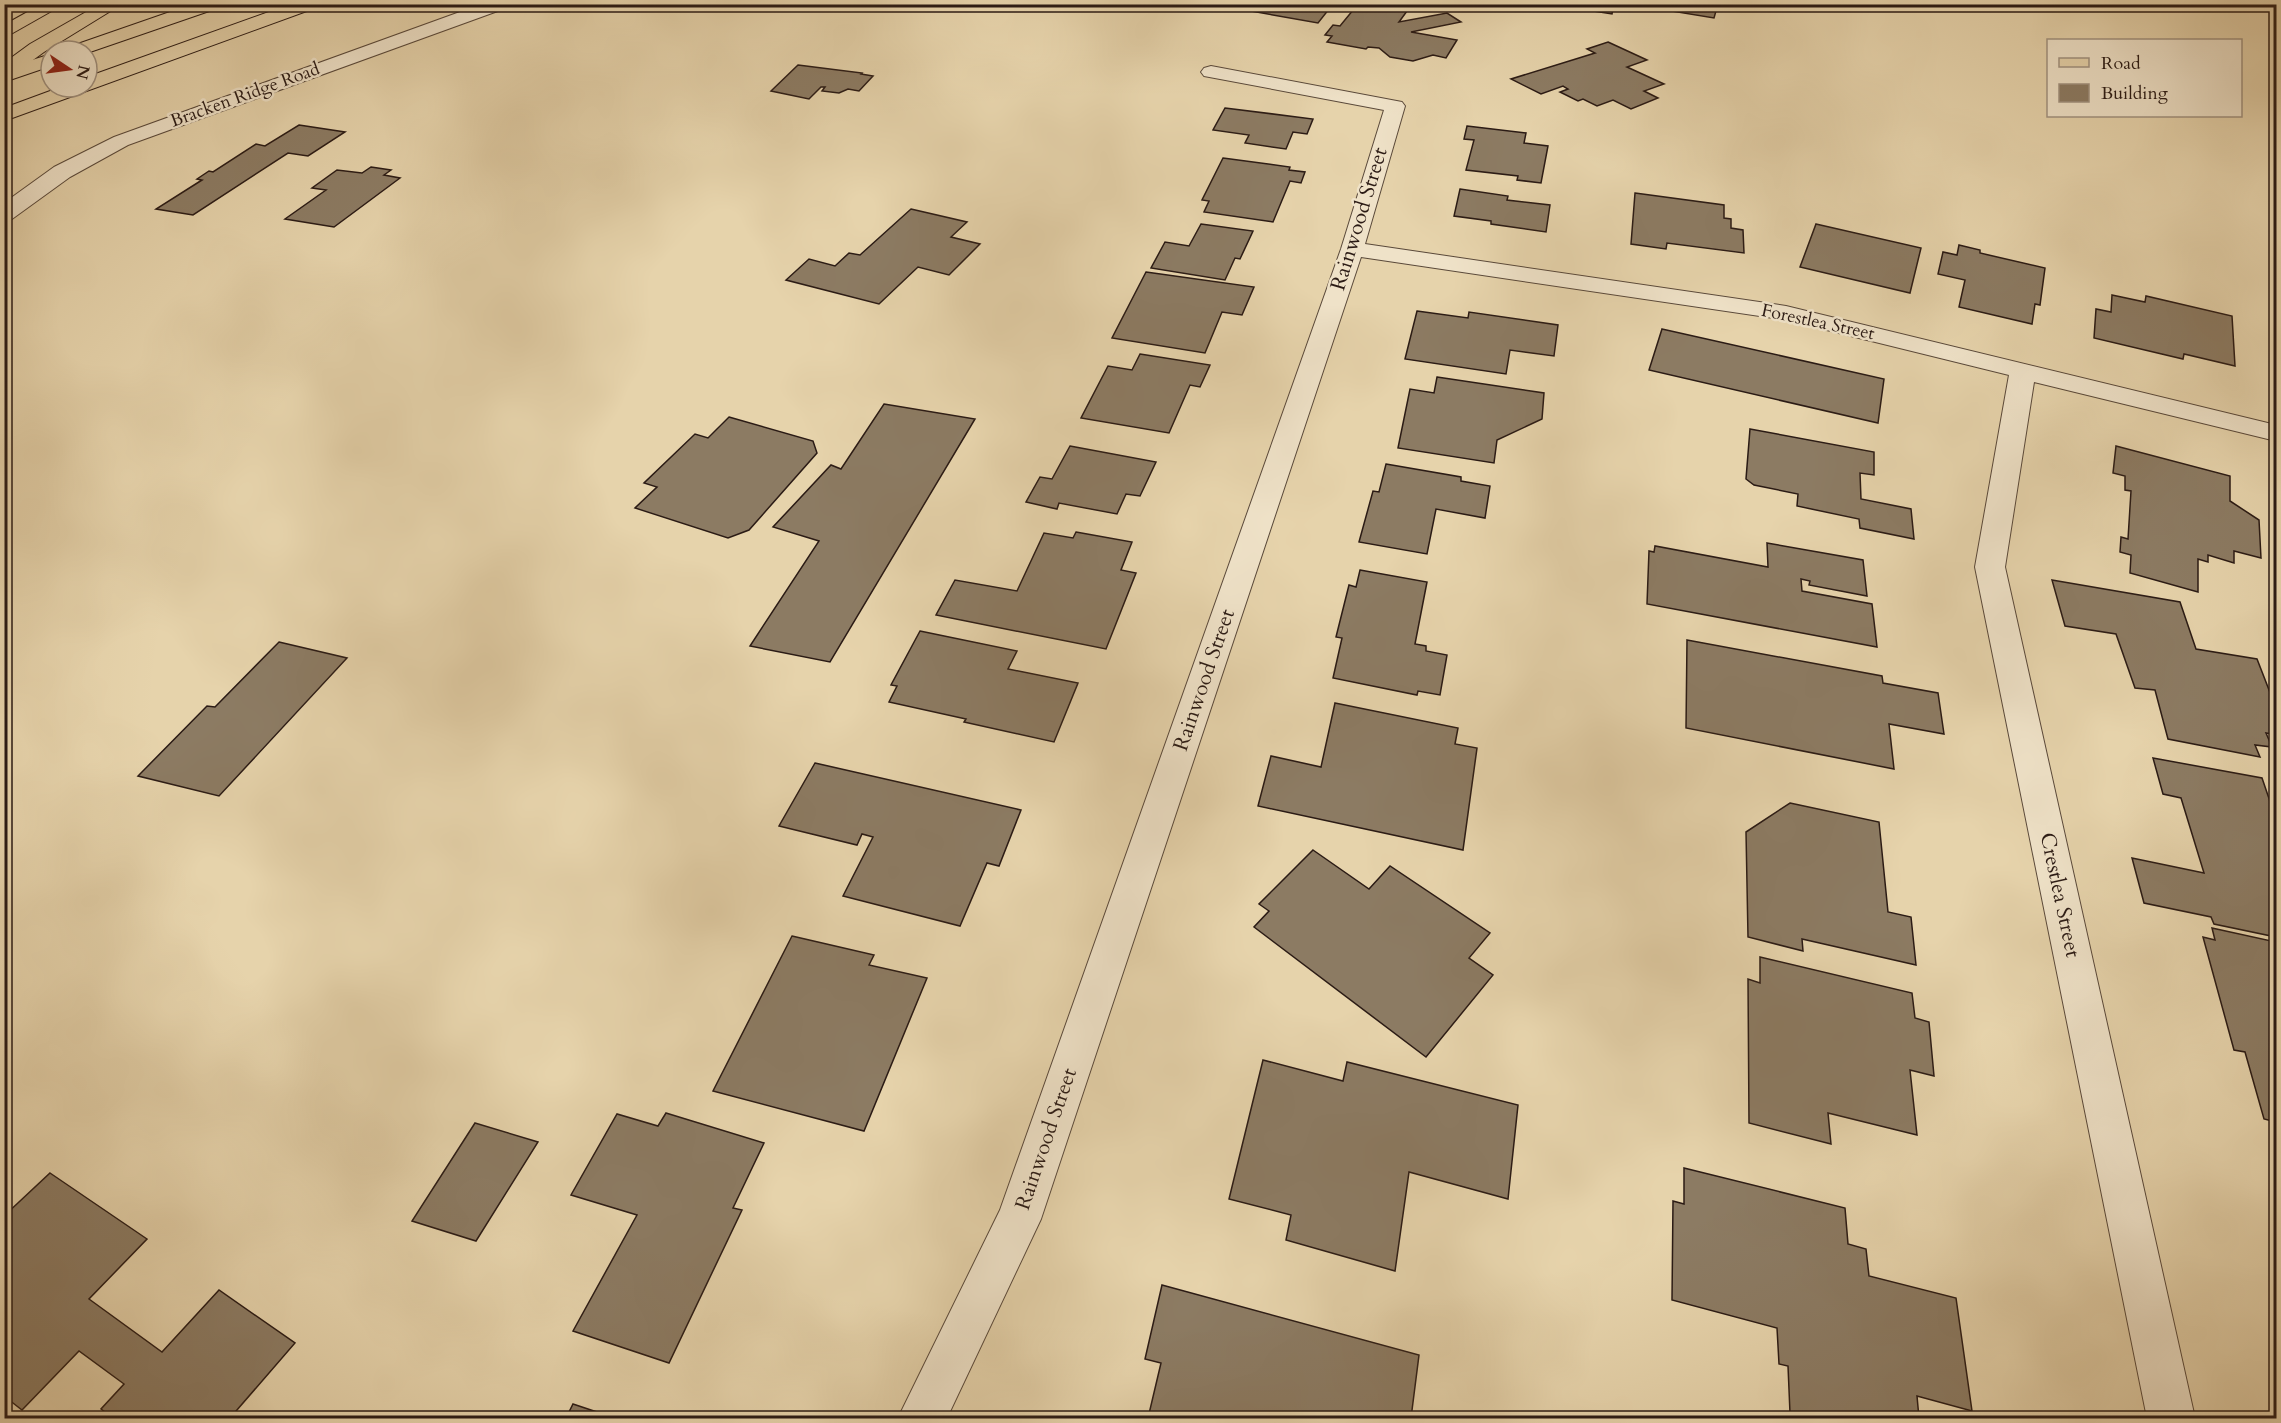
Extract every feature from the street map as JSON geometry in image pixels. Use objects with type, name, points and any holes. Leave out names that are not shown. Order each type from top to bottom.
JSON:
[{"type":"main road","points":[[4,33],[56,4]]},
{"type":"main road","points":[[4,74],[37,48],[114,4]]},
{"type":"main road","points":[[99,43],[213,4]]},
{"type":"main road","points":[[99,80],[309,4]]},
{"type":"main road","points":[[4,74],[39,64]]},
{"type":"main road","points":[[4,115],[47,99]]},
{"type":"street","name":"Bracken Ridge Road","points":[[4,214],[62,172],[121,141],[500,4]]},
{"type":"street","name":"Rainwood Street","points":[[922,1419],[1019,1219],[1352,249],[1395,106],[1211,72]]},
{"type":"street","name":"Forestlea Street","points":[[1352,249],[1786,313],[2277,433]]},
{"type":"street","name":"Crestlea Street","points":[[2023,370],[1990,567],[2171,1419]]},
{"type":"building","points":[[1212,4],[1333,4],[1318,23]]},
{"type":"building","points":[[1358,4],[1410,7],[1399,22],[1447,13],[1461,22],[1411,32],[1457,40],[1446,58],[1433,55],[1413,61],[1390,57],[1379,48],[1368,47],[1366,49],[1327,42],[1332,36],[1325,35],[1333,25],[1340,26]]},
{"type":"building","points":[[1621,4],[1618,10],[1613,9],[1612,14],[1555,5]]},
{"type":"building","points":[[1661,4],[1718,4],[1714,18],[1659,9]]},
{"type":"building","points":[[1608,42],[1647,60],[1627,67],[1664,84],[1644,91],[1658,98],[1631,109],[1613,100],[1597,106],[1583,99],[1578,101],[1560,92],[1568,89],[1563,86],[1541,94],[1511,79],[1595,53],[1587,49]]},
{"type":"building","points":[[798,65],[873,76],[859,91],[848,89],[839,93],[822,91],[825,87],[821,87],[809,99],[771,91]]},
{"type":"building","points":[[1225,108],[1313,119],[1307,134],[1293,132],[1286,149],[1245,143],[1249,135],[1213,130]]},
{"type":"building","points":[[299,125],[345,132],[308,156],[288,153],[193,215],[156,209],[202,180],[197,179],[209,171],[213,172],[256,144],[265,146]]},
{"type":"building","points":[[1467,126],[1526,133],[1524,143],[1548,146],[1541,183],[1517,180],[1518,176],[1466,170],[1474,140],[1464,139]]},
{"type":"building","points":[[1223,158],[1290,167],[1289,170],[1305,172],[1301,183],[1290,181],[1273,222],[1204,212],[1209,201],[1202,200]]},
{"type":"building","points":[[371,167],[391,170],[384,175],[400,178],[334,227],[285,219],[326,190],[312,188],[337,170],[362,173]]},
{"type":"building","points":[[1460,189],[1508,196],[1507,200],[1550,205],[1546,232],[1454,216]]},
{"type":"building","points":[[1635,193],[1724,205],[1724,218],[1731,219],[1731,228],[1743,230],[1744,253],[1667,243],[1666,249],[1631,244]]},
{"type":"building","points":[[911,209],[967,222],[951,237],[980,244],[949,275],[918,267],[879,304],[786,280],[809,259],[835,266],[849,253],[860,255]]},
{"type":"building","points":[[1201,224],[1253,231],[1240,259],[1235,258],[1225,280],[1151,268],[1165,242],[1189,246]]},
{"type":"building","points":[[1816,224],[1921,248],[1910,293],[1800,267]]},
{"type":"building","points":[[1959,245],[1980,250],[1980,253],[2045,268],[2040,305],[2035,304],[2032,324],[1959,307],[1965,280],[1938,274],[1943,252],[1957,255]]},
{"type":"building","points":[[1146,272],[1254,287],[1242,315],[1222,312],[1205,353],[1112,338]]},
{"type":"building","points":[[2112,295],[2145,302],[2146,296],[2232,316],[2235,366],[2184,354],[2183,359],[2094,338],[2096,309],[2111,312]]},
{"type":"building","points":[[1417,311],[1468,318],[1469,312],[1558,325],[1554,356],[1510,350],[1506,374],[1405,359]]},
{"type":"building","points":[[1662,329],[1884,379],[1878,423],[1649,370]]},
{"type":"building","points":[[1140,354],[1210,365],[1200,387],[1190,385],[1169,433],[1081,418],[1108,366],[1132,370]]},
{"type":"building","points":[[1437,377],[1544,393],[1542,419],[1497,440],[1494,463],[1398,448],[1410,389],[1434,393]]},
{"type":"building","points":[[884,404],[975,419],[830,662],[750,646],[819,541],[773,527],[831,465],[841,469]]},
{"type":"building","points":[[729,417],[813,441],[817,453],[749,530],[728,538],[635,508],[657,487],[644,483],[695,434],[708,438]]},
{"type":"building","points":[[1750,429],[1874,452],[1874,475],[1860,473],[1861,499],[1911,509],[1914,539],[1860,528],[1859,519],[1797,506],[1798,494],[1754,485],[1746,479]]},
{"type":"building","points":[[1070,446],[1156,462],[1140,496],[1126,494],[1117,514],[1059,503],[1057,509],[1026,502],[1040,477],[1052,479]]},
{"type":"building","points":[[2116,446],[2230,476],[2230,501],[2259,520],[2261,558],[2234,551],[2234,563],[2208,555],[2208,562],[2198,559],[2198,592],[2130,573],[2131,555],[2120,552],[2121,537],[2128,539],[2131,491],[2125,490],[2125,476],[2113,473]]},
{"type":"building","points":[[1386,464],[1461,477],[1461,481],[1490,486],[1485,518],[1436,509],[1427,554],[1359,542],[1373,491],[1379,492]]},
{"type":"building","points":[[1076,532],[1132,542],[1121,570],[1136,573],[1106,649],[936,615],[955,580],[1017,591],[1044,533],[1073,538]]},
{"type":"building","points":[[1767,543],[1863,560],[1867,596],[1809,585],[1810,581],[1801,579],[1802,591],[1872,604],[1877,647],[1647,604],[1649,551],[1654,552],[1655,546],[1768,567]]},
{"type":"building","points":[[1360,570],[1427,582],[1415,644],[1426,646],[1426,651],[1447,655],[1440,695],[1418,691],[1417,695],[1333,678],[1342,638],[1336,637],[1349,585],[1356,587]]},
{"type":"building","points":[[2052,580],[2180,602],[2196,649],[2257,659],[2276,708],[2276,722],[2272,734],[2266,733],[2272,747],[2255,745],[2260,757],[2168,739],[2155,690],[2135,688],[2116,634],[2065,626]]},
{"type":"building","points":[[920,631],[1017,651],[1008,669],[1078,683],[1054,742],[889,702],[897,686],[891,685]]},
{"type":"building","points":[[1687,640],[1882,676],[1883,683],[1938,693],[1944,734],[1889,724],[1894,769],[1686,728]]},
{"type":"building","points":[[279,642],[347,658],[219,796],[138,776],[207,706],[215,707]]},
{"type":"building","points":[[1335,703],[1458,728],[1455,744],[1477,748],[1463,850],[1258,806],[1271,756],[1321,767]]},
{"type":"building","points":[[2153,758],[2262,778],[2276,819],[2276,937],[2214,924],[2211,917],[2144,903],[2132,858],[2204,873],[2181,798],[2163,794]]},
{"type":"building","points":[[815,763],[1021,810],[999,866],[987,863],[960,926],[843,896],[873,837],[862,834],[857,845],[779,826]]},
{"type":"building","points":[[1790,803],[1879,822],[1888,912],[1911,917],[1916,965],[1802,939],[1803,951],[1748,937],[1746,832]]},
{"type":"building","points":[[1313,850],[1369,889],[1390,866],[1490,933],[1469,958],[1493,975],[1426,1057],[1254,927],[1269,911],[1259,904]]},
{"type":"building","points":[[2212,928],[2276,942],[2276,1122],[2264,1119],[2245,1052],[2234,1050],[2203,937],[2215,940]]},
{"type":"building","points":[[792,936],[874,955],[869,965],[927,978],[864,1131],[713,1091]]},
{"type":"building","points":[[1760,957],[1912,993],[1915,1018],[1929,1022],[1934,1076],[1910,1070],[1917,1135],[1828,1113],[1831,1144],[1749,1123],[1748,979],[1760,983]]},
{"type":"building","points":[[1263,1060],[1343,1081],[1347,1062],[1518,1105],[1508,1199],[1409,1172],[1395,1271],[1286,1240],[1291,1215],[1229,1199]]},
{"type":"building","points":[[666,1113],[764,1143],[733,1208],[742,1210],[669,1363],[573,1331],[637,1215],[571,1195],[617,1114],[658,1126]]},
{"type":"building","points":[[475,1123],[538,1142],[476,1241],[412,1221]]},
{"type":"building","points":[[1684,1168],[1845,1208],[1848,1244],[1866,1249],[1869,1276],[1956,1298],[1972,1411],[1917,1396],[1919,1418],[1810,1418],[1790,1413],[1788,1366],[1779,1364],[1777,1328],[1672,1300],[1673,1201],[1684,1204]]},
{"type":"building","points":[[50,1173],[147,1239],[89,1299],[162,1352],[219,1290],[295,1343],[230,1418],[113,1418],[101,1409],[124,1384],[79,1351],[22,1410],[4,1396],[4,1216]]},
{"type":"building","points":[[1162,1285],[1419,1355],[1411,1418],[1148,1418],[1161,1363],[1145,1359]]},
{"type":"building","points":[[573,1404],[615,1418],[566,1418]]}]
